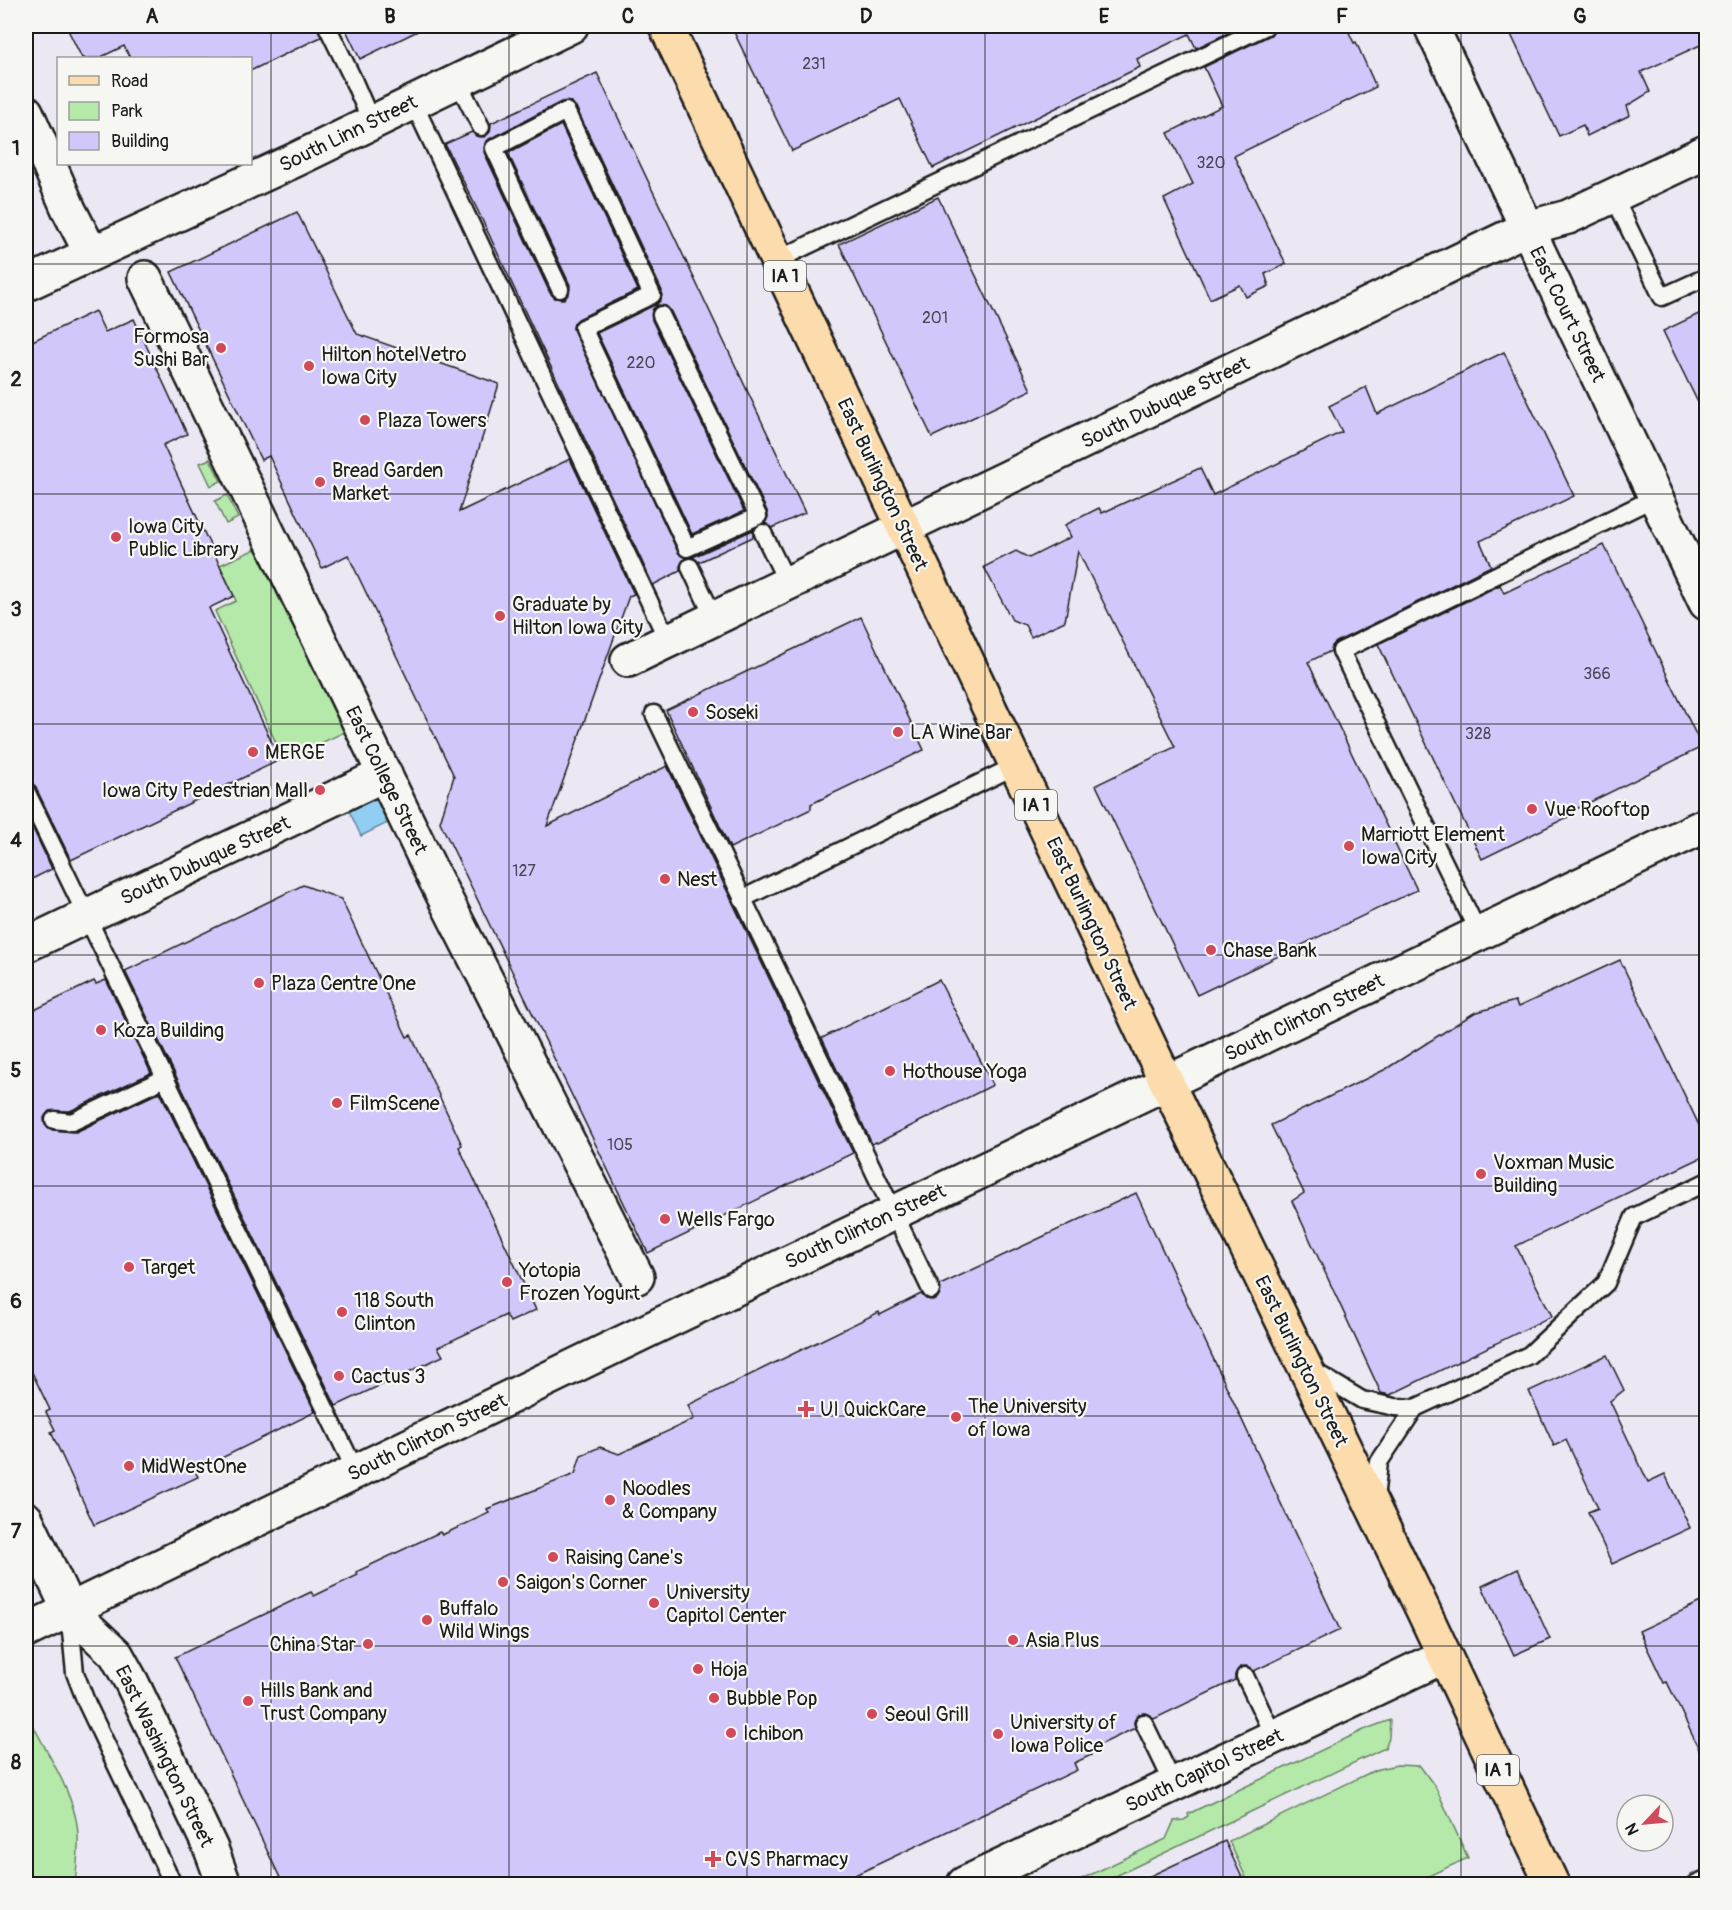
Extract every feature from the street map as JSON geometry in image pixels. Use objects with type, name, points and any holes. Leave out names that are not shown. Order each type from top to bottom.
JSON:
[{"type":"main road","name":"East Burlington Street","points":[[666,26],[1167,1083],[1444,1656]]},
{"type":"main road","name":"IA 1","points":[[1444,1656],[1552,1884]]},
{"type":"street","name":"South Linn Street","points":[[26,284],[295,160],[371,121],[571,26]]},
{"type":"street","name":"East Court Street","points":[[1431,26],[1707,603]]},
{"type":"street","points":[[26,112],[69,210],[91,253]]},
{"type":"street","name":"South Dubuque Street","points":[[628,660],[1527,228],[1568,217],[1707,152]]},
{"type":"street","name":"East College Street","points":[[145,278],[432,873],[638,1277]]},
{"type":"street","name":"South Dubuque Street","points":[[26,945],[385,774]]},
{"type":"street","name":"South Clinton Street","points":[[26,1631],[1707,825]]},
{"type":"street","name":"East Washington Street","points":[[26,1519],[69,1610],[116,1654],[132,1683],[211,1849],[224,1884]]},
{"type":"street","name":"South Capitol Street","points":[[964,1884],[1444,1656]]},
{"type":"lane","points":[[327,26],[371,121]]},
{"type":"lane","points":[[777,260],[1266,26]]},
{"type":"lane","points":[[458,80],[481,127]]},
{"type":"lane","points":[[413,102],[668,640]]},
{"type":"lane","points":[[560,289],[494,148],[566,111],[652,295],[583,328],[687,548],[758,516],[661,315]]},
{"type":"lane","points":[[1613,195],[1662,297],[1707,277]]},
{"type":"lane","points":[[1479,934],[1341,651],[1656,497]]},
{"type":"lane","points":[[763,533],[788,584]]},
{"type":"lane","points":[[690,567],[714,618]]},
{"type":"lane","points":[[654,714],[742,899],[760,944],[931,1290]]},
{"type":"lane","points":[[742,899],[1017,765]]},
{"type":"lane","points":[[26,790],[356,1472]]},
{"type":"lane","points":[[54,1120],[72,1122],[165,1078]]},
{"type":"lane","points":[[1304,1365],[1362,1400],[1395,1407],[1415,1408],[1528,1355],[1606,1283],[1634,1216],[1707,1182]]},
{"type":"lane","points":[[1374,1510],[1379,1462],[1415,1408]]},
{"type":"lane","name":"East Washington Street","points":[[69,1610],[75,1673],[92,1714],[173,1884]]},
{"type":"lane","points":[[1245,1676],[1274,1737]]},
{"type":"lane","points":[[1144,1723],[1174,1785]]},
{"type":"lane","points":[[1695,1884],[1707,1879]]},
{"type":"green space","points":[[210,459],[221,481],[211,486],[200,463]]},
{"type":"green space","points":[[227,495],[238,518],[226,524],[215,501]]},
{"type":"green space","points":[[260,547],[345,732],[284,760],[215,611],[236,601],[220,565]]},
{"type":"green space","points":[[1390,1720],[1389,1737],[1385,1748],[1099,1884],[1071,1884],[1166,1839],[1174,1821],[1184,1820],[1189,1817],[1188,1814],[1366,1729]]},
{"type":"green space","points":[[34,1727],[63,1782],[75,1815],[78,1841],[75,1884],[26,1884],[26,1731]]},
{"type":"green space","points":[[1397,1765],[1420,1766],[1436,1788],[1468,1858],[1411,1884],[1249,1884],[1229,1841],[1375,1770]]},
{"type":"water","points":[[385,759],[410,812],[361,836],[336,783]]},
{"type":"building","points":[[66,26],[317,26],[321,37],[252,70],[252,57],[130,57],[124,46],[101,57],[82,57]]},
{"type":"building","points":[[344,26],[428,26],[360,59]]},
{"type":"building","points":[[731,26],[1243,26],[1196,48],[1189,34],[1137,59],[1140,67],[933,168],[900,99],[792,151]]},
{"type":"building","points":[[1276,26],[1346,26],[1354,43],[1356,42],[1376,87],[1234,156],[1286,264],[1265,274],[1269,286],[1246,297],[1240,285],[1210,299],[1164,199],[1193,184],[1168,133],[1222,106],[1204,67],[1271,35]]},
{"type":"building","points":[[1507,26],[1707,26],[1707,42],[1641,72],[1650,92],[1627,106],[1630,115],[1587,136],[1583,125],[1559,136]]},
{"type":"building","points":[[597,73],[805,513],[772,528],[765,523],[768,517],[767,511],[670,310],[666,306],[657,305],[652,310],[652,320],[744,511],[692,534],[597,333],[657,304],[661,300],[662,291],[576,107],[571,102],[561,102],[489,139],[485,143],[484,152],[550,293],[555,298],[564,299],[569,294],[570,285],[508,153],[561,125],[638,290],[578,319],[573,328],[678,552],[685,558],[680,571],[653,585],[445,144],[472,132],[476,136],[485,137],[490,132],[491,123]]},
{"type":"building","points":[[938,197],[1031,390],[932,437],[839,244]]},
{"type":"building","points":[[297,212],[357,334],[499,384],[459,512],[570,459],[634,594],[629,596],[547,826],[667,766],[853,1153],[648,1253],[440,822],[454,776],[348,555],[322,568],[269,456],[261,460],[171,272]]},
{"type":"building","points":[[1707,310],[1707,421],[1663,331]]},
{"type":"building","name":"Iowa City Public Library","points":[[95,311],[105,332],[134,319],[187,434],[163,445],[234,596],[209,608],[280,760],[71,860],[35,786],[26,781],[26,344]]},
{"type":"building","points":[[1504,352],[1574,496],[1480,541],[1491,566],[1336,642],[1331,651],[1308,662],[1417,890],[1197,995],[1096,785],[1175,747],[1078,551],[1065,621],[1031,637],[1025,625],[1012,620],[984,567],[1016,551],[1029,558],[1071,537],[1065,525],[1099,508],[1102,513],[1200,468],[1213,495],[1342,432],[1329,406],[1366,387],[1377,414]]},
{"type":"building","points":[[753,530],[753,537],[699,562],[693,557]]},
{"type":"building","points":[[1604,545],[1702,747],[1572,811],[1574,814],[1482,859],[1378,644],[1500,585],[1504,593]]},
{"type":"building","points":[[861,617],[924,750],[811,804],[811,809],[730,848],[666,710]]},
{"type":"building","points":[[26,814],[52,869],[26,882]]},
{"type":"building","points":[[303,885],[341,899],[407,1037],[411,1035],[462,1145],[459,1147],[536,1310],[510,1322],[506,1315],[438,1347],[443,1356],[336,1406],[125,971]]},
{"type":"building","name":"Voxman Music Building","points":[[1620,960],[1707,1142],[1707,1155],[1516,1246],[1552,1316],[1390,1395],[1381,1393],[1292,1201],[1304,1193],[1271,1125],[1386,1069],[1474,1013],[1515,1001],[1518,1007]]},
{"type":"building","points":[[106,980],[151,1073],[70,1111],[49,1111],[44,1118],[45,1125],[53,1130],[76,1132],[160,1092],[315,1412],[195,1471],[198,1477],[94,1525],[51,1432],[55,1430],[46,1412],[50,1410],[26,1360],[26,1014],[94,981],[96,984]]},
{"type":"building","name":"Hothouse Yoga","points":[[939,980],[993,1085],[872,1144],[822,1038]]},
{"type":"building","name":"The University of Iowa","points":[[1136,1193],[1340,1630],[1254,1671],[1246,1666],[1240,1667],[1235,1680],[1154,1719],[1145,1713],[1139,1714],[1134,1722],[1135,1728],[1089,1750],[1091,1755],[1074,1763],[1077,1770],[836,1884],[283,1884],[175,1657],[311,1592],[314,1596],[358,1575],[356,1572],[440,1532],[442,1535],[489,1513],[487,1509],[575,1474],[581,1455],[600,1447],[619,1454],[694,1419],[688,1405],[879,1312],[880,1315],[921,1294],[926,1299],[935,1300],[940,1295],[940,1285]]},
{"type":"building","points":[[1607,1355],[1624,1390],[1610,1401],[1648,1482],[1665,1474],[1690,1528],[1612,1564],[1588,1512],[1598,1508],[1566,1440],[1554,1446],[1529,1391]]},
{"type":"building","points":[[1518,1569],[1550,1639],[1514,1655],[1482,1586]]},
{"type":"building","points":[[1707,1599],[1707,1766],[1667,1682],[1664,1683],[1639,1631]]},
{"type":"building","points":[[1225,1841],[1245,1884],[1133,1884]]},
{"type":"place","name":"Formosa Sushi Bar","points":[[221,348]]},
{"type":"place","name":"Hilton hotelVetro Iowa City","points":[[309,366]]},
{"type":"place","name":"Plaza Towers","points":[[365,420]]},
{"type":"place","name":"Bread Garden Market","points":[[320,482]]},
{"type":"place","name":"Iowa City Public Library","points":[[116,537]]},
{"type":"place","name":"Graduate by Hilton Iowa City","points":[[500,616]]},
{"type":"place","name":"Soseki","points":[[693,712]]},
{"type":"place","name":"LA Wine Bar","points":[[898,732]]},
{"type":"place","name":"MERGE","points":[[253,752]]},
{"type":"place","name":"Iowa City Pedestrian Mall","points":[[320,790]]},
{"type":"place","name":"Vue Rooftop","points":[[1532,809]]},
{"type":"place","name":"Marriott Element Iowa City","points":[[1349,846]]},
{"type":"place","name":"Nest","points":[[665,879]]},
{"type":"place","name":"Chase Bank","points":[[1211,950]]},
{"type":"place","name":"Plaza Centre One","points":[[259,983]]},
{"type":"place","name":"Koza Building","points":[[101,1030]]},
{"type":"place","name":"Hothouse Yoga","points":[[890,1071]]},
{"type":"place","name":"FilmScene","points":[[337,1103]]},
{"type":"place","name":"Voxman Music Building","points":[[1481,1174]]},
{"type":"place","name":"Wells Fargo","points":[[665,1219]]},
{"type":"place","name":"Target","points":[[129,1267]]},
{"type":"place","name":"Yotopia Frozen Yogurt","points":[[507,1282]]},
{"type":"place","name":"118 South Clinton","points":[[342,1312]]},
{"type":"place","name":"Cactus 3","points":[[339,1376]]},
{"type":"place","name":"UI QuickCare","points":[[806,1409]]},
{"type":"place","name":"The University of Iowa","points":[[956,1417]]},
{"type":"place","name":"MidWestOne","points":[[129,1466]]},
{"type":"place","name":"Noodles & Company","points":[[610,1500]]},
{"type":"place","name":"Raising Cane's","points":[[553,1557]]},
{"type":"place","name":"Saigon's Corner","points":[[503,1582]]},
{"type":"place","name":"University Capitol Center","points":[[654,1603]]},
{"type":"place","name":"Buffalo Wild Wings","points":[[427,1620]]},
{"type":"place","name":"Asia Plus","points":[[1013,1640]]},
{"type":"place","name":"China Star","points":[[368,1644]]},
{"type":"place","name":"Hoja","points":[[698,1669]]},
{"type":"place","name":"Bubble Pop","points":[[714,1698]]},
{"type":"place","name":"Hills Bank and Trust Company","points":[[248,1701]]},
{"type":"place","name":"Seoul Grill","points":[[872,1714]]},
{"type":"place","name":"Ichibon","points":[[731,1733]]},
{"type":"place","name":"University of Iowa Police","points":[[998,1734]]},
{"type":"place","name":"CVS Pharmacy","points":[[713,1859]]}]
